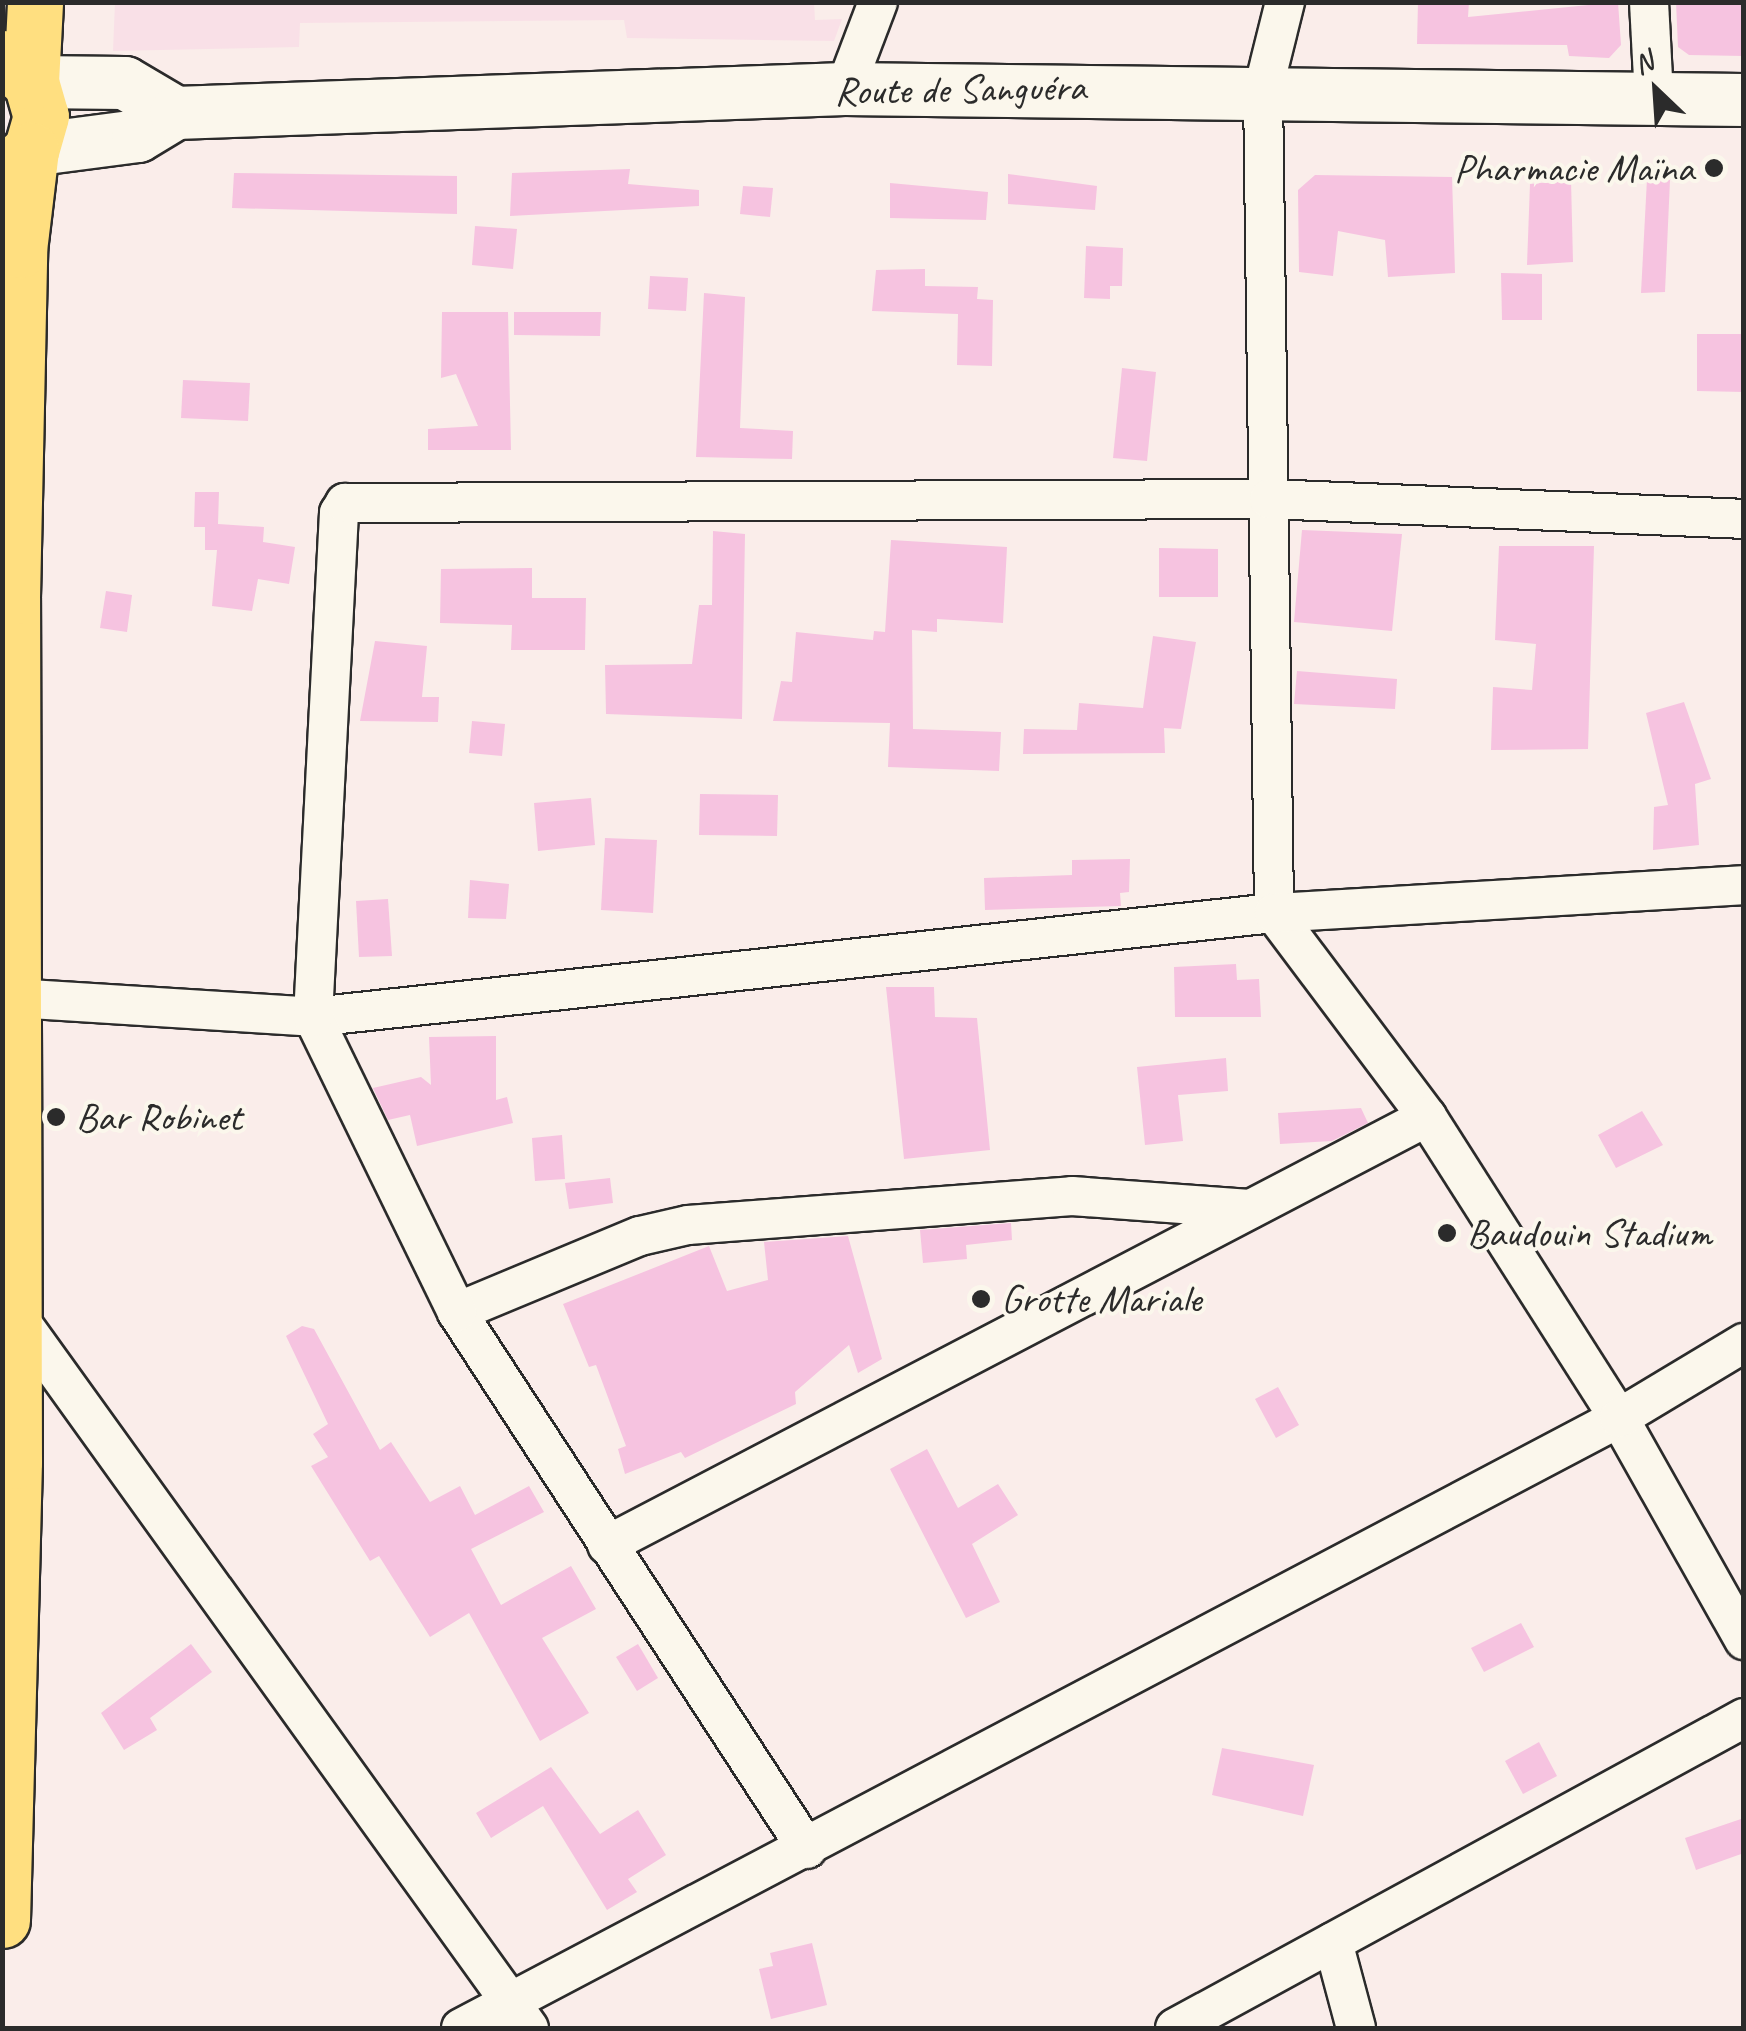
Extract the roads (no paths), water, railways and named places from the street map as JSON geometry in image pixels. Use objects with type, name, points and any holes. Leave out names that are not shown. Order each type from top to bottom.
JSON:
[{"type":"main road","points":[[2,1920],[14,1462],[8,1304],[14,998],[17,162],[42,116],[17,70],[35,2]]},
{"type":"street","points":[[845,89],[878,2]]},
{"type":"street","points":[[1285,2],[1263,90],[1274,913],[1427,1117],[1618,1418],[1744,1640]]},
{"type":"street","points":[[1649,2],[1654,97]]},
{"type":"street","points":[[17,70],[125,83],[176,113]]},
{"type":"street","name":"Route de Sanguéra","points":[[17,162],[138,136],[176,113],[845,89],[1263,90],[1744,100]]},
{"type":"street","points":[[807,1849],[457,1312],[312,1016],[339,513],[346,504],[1269,499],[1744,519]]},
{"type":"street","points":[[14,998],[312,1016],[1274,913],[1744,885]]},
{"type":"street","points":[[607,1545],[1427,1117]]},
{"type":"street","points":[[457,1312],[640,1236],[688,1226],[1072,1196],[1250,1209]]},
{"type":"street","points":[[8,1304],[521,2017]]},
{"type":"street","points":[[462,2028],[521,2017],[807,1849],[1618,1418],[1744,1343]]},
{"type":"street","points":[[1174,2028],[1744,1718]]},
{"type":"street","points":[[1333,1942],[1356,2028]]},
{"type":"place","name":"Pharmacie Maïna","points":[[1714,168]]},
{"type":"place","name":"Bar Robinet","points":[[56,1117]]},
{"type":"place","name":"Baudouin Stadium","points":[[1447,1233]]},
{"type":"place","name":"Grotte Mariale","points":[[981,1299]]}]
